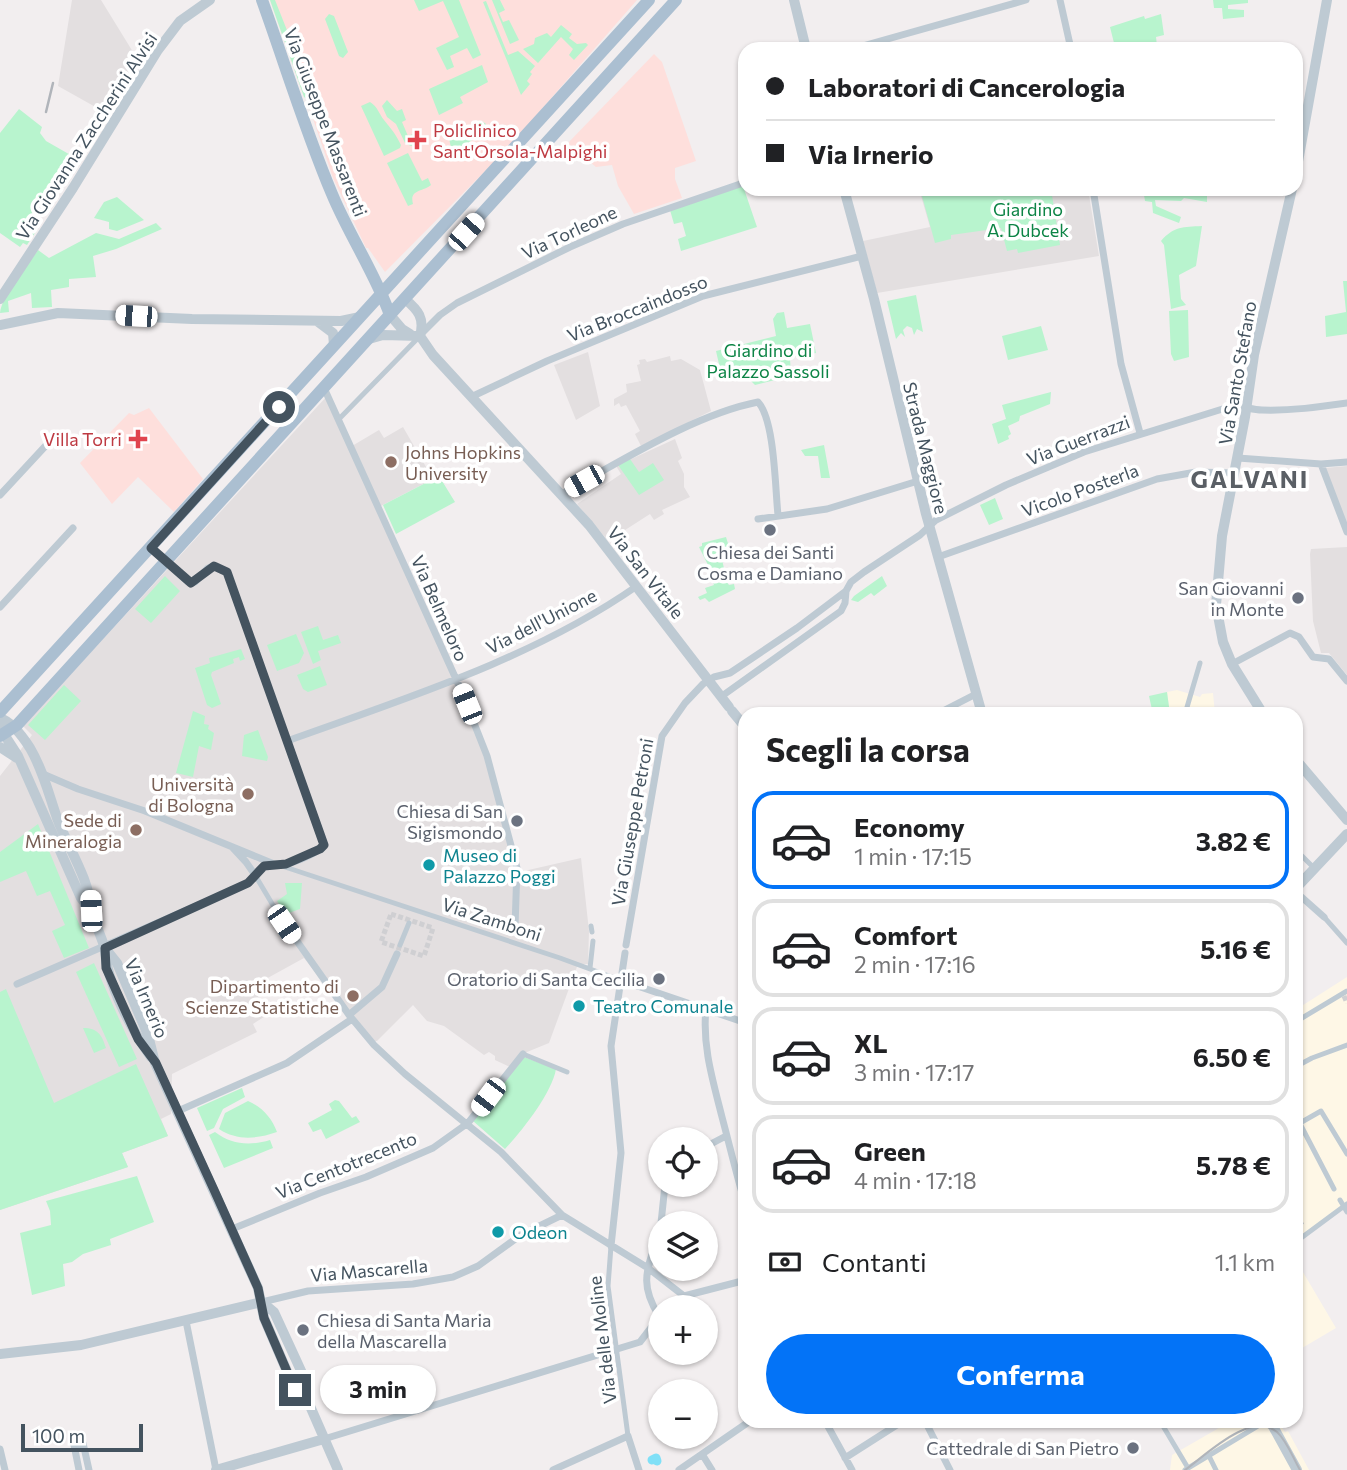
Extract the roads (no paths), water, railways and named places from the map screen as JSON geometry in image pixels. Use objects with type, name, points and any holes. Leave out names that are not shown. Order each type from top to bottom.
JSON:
[{"type":"main road","name":"Via Giuseppe Massarenti","points":[[262,0],[332,194],[355,244],[382,292],[390,315]]},
{"type":"main road","points":[[0,712],[649,0]]},
{"type":"main road","points":[[4,731],[165,561],[676,0]]},
{"type":"main road","points":[[382,292],[405,299]]},
{"type":"street","name":"Via Giovanna Zaccherini Alvisi","points":[[0,299],[73,188],[158,50],[180,21],[209,0]]},
{"type":"street","points":[[794,0],[805,42]]},
{"type":"street","points":[[877,42],[1026,0]]},
{"type":"street","points":[[1060,0],[1069,42]]},
{"type":"street","points":[[1303,134],[1327,0]]},
{"type":"street","name":"Via Torleone","points":[[417,335],[457,303],[570,247],[633,220],[738,185]]},
{"type":"street","name":"Strada Maggiore","points":[[846,196],[918,481],[980,707]]},
{"type":"street","points":[[1094,196],[1121,364],[1140,433]]},
{"type":"street","name":"Via Santo Stefano","points":[[1259,707],[1232,664],[1223,642],[1216,605],[1222,536],[1259,330],[1290,196]]},
{"type":"street","name":"Via Broccaindosso","points":[[471,397],[547,361],[703,296],[862,256]]},
{"type":"street","points":[[339,419],[417,335],[422,319],[405,299]]},
{"type":"street","points":[[2,326],[58,313],[192,319],[347,321],[360,316]]},
{"type":"street","points":[[390,315],[402,329],[417,335]]},
{"type":"street","points":[[316,320],[333,333],[334,345]]},
{"type":"street","points":[[368,339],[383,335],[417,335]]},
{"type":"street","name":"Via San Vitale","points":[[417,335],[562,494],[637,586],[738,718]]},
{"type":"street","name":"Via Belmeloro","points":[[324,388],[481,740],[517,868],[515,927]]},
{"type":"street","points":[[562,494],[698,422],[758,402],[763,409],[772,447],[778,515]]},
{"type":"street","name":"Via Guerrazzi","points":[[846,591],[851,582],[920,535],[936,520],[1084,452],[1235,405],[1256,410],[1281,410],[1347,403]]},
{"type":"street","points":[[0,495],[51,440]]},
{"type":"street","points":[[1238,458],[1321,464],[1347,462]]},
{"type":"street","points":[[1321,464],[1347,532]]},
{"type":"street","name":"Vicolo Posterla","points":[[938,556],[1157,479],[1196,472],[1235,473]]},
{"type":"street","points":[[758,519],[827,509],[918,481]]},
{"type":"street","points":[[0,607],[73,528]]},
{"type":"street","points":[[17,984],[105,948],[248,883],[264,866],[277,865],[320,849],[324,845],[227,572],[214,566],[191,583],[151,548]]},
{"type":"street","name":"Via dell'Unione","points":[[287,741],[455,679],[554,635],[637,586]]},
{"type":"street","points":[[709,679],[730,673],[846,591]]},
{"type":"street","points":[[722,696],[841,611],[846,591]]},
{"type":"street","points":[[1232,664],[1290,633],[1299,637],[1312,657],[1326,658],[1332,662],[1347,681]]},
{"type":"street","points":[[757,653],[765,664]]},
{"type":"street","points":[[1187,707],[1200,663]]},
{"type":"street","name":"Via Giuseppe Petroni","points":[[611,1246],[621,1158],[611,1045],[625,949],[662,736],[689,698],[709,679]]},
{"type":"street","points":[[951,707],[976,694]]},
{"type":"street","points":[[0,718],[7,720],[4,731],[53,819]]},
{"type":"street","points":[[4,731],[29,747],[43,774],[53,819]]},
{"type":"street","points":[[0,747],[14,755],[22,764]]},
{"type":"street","points":[[1303,768],[1347,820]]},
{"type":"street","name":"Via Zamboni","points":[[43,774],[78,789],[145,811],[277,865],[412,913],[514,943],[548,958],[590,968],[738,1020]]},
{"type":"street","name":"Via Irnerio","points":[[53,819],[81,898],[91,911],[105,948],[106,968],[138,1039],[156,1063],[232,1229],[262,1303],[264,1318],[295,1390],[310,1406],[338,1470]]},
{"type":"street","points":[[1303,880],[1347,834]]},
{"type":"street","name":"Via Zamboni","points":[[230,846],[255,875]]},
{"type":"street","points":[[1303,857],[1313,867]]},
{"type":"street","points":[[255,875],[280,917],[374,1045],[508,1159],[562,1215],[648,1267]]},
{"type":"street","points":[[1303,898],[1345,940]]},
{"type":"street","points":[[400,945],[409,923]]},
{"type":"street","points":[[514,943],[515,927]]},
{"type":"street","points":[[590,968],[593,941]]},
{"type":"street","points":[[178,1111],[287,1063],[351,1017],[382,986],[397,954]]},
{"type":"street","points":[[1303,1017],[1344,993]]},
{"type":"street","points":[[706,1009],[704,1030],[707,1056],[738,1179]]},
{"type":"street","points":[[1303,1063],[1347,1045]]},
{"type":"street","points":[[523,1054],[567,1072]]},
{"type":"street","name":"Via Centotrecento","points":[[232,1229],[433,1148],[468,1123],[523,1054]]},
{"type":"street","points":[[1303,1119],[1321,1111],[1347,1154]]},
{"type":"street","points":[[1303,1130],[1334,1189]]},
{"type":"street","points":[[718,1140],[726,1136]]},
{"type":"street","points":[[1303,1236],[1344,1205]]},
{"type":"street","name":"Via Mascarella","points":[[0,1354],[81,1345],[307,1291],[413,1284],[453,1277],[478,1266],[521,1235],[562,1215]]},
{"type":"street","points":[[1303,1227],[1307,1233]]},
{"type":"street","name":"Via delle Moline","points":[[611,1246],[608,1286],[628,1436],[639,1470]]},
{"type":"street","points":[[648,1273],[645,1288],[649,1295]]},
{"type":"street","points":[[665,1281],[683,1295]]},
{"type":"street","points":[[688,1295],[738,1282]]},
{"type":"street","points":[[187,1321],[216,1470],[643,1341],[648,1334]]},
{"type":"street","points":[[679,1470],[740,1428]]},
{"type":"street","points":[[829,1428],[852,1470]]},
{"type":"street","points":[[845,1458],[892,1428]]},
{"type":"street","points":[[929,1428],[950,1470]]},
{"type":"street","points":[[1164,1428],[1186,1469],[1256,1428]]},
{"type":"street","points":[[1272,1428],[1297,1470]]},
{"type":"street","points":[[553,1470],[628,1436]]},
{"type":"street","points":[[79,1470],[74,1445],[83,1443],[89,1470]]},
{"type":"street","points":[[0,1448],[5,1470]]},
{"type":"street","points":[[702,1454],[712,1470]]},
{"type":"street","points":[[1209,1456],[1216,1470]]},
{"type":"waterway","points":[[652,1460],[656,1458],[657,1461]]},
{"type":"tunnel","points":[[391,914],[433,928],[424,956],[381,942],[391,914]]},
{"type":"tunnel","points":[[1344,996],[1347,1003]]},
{"type":"tram line","points":[[1185,1470],[1229,1437],[1251,1428]]},
{"type":"tram line","points":[[1268,1428],[1281,1436],[1300,1470]]},
{"type":"railway","points":[[46,112],[53,83]]},
{"type":"place","name":"Policlinico Sant'Orsola-Malpighi","points":[[417,140]]},
{"type":"place","name":"Villa Torri","points":[[138,439]]},
{"type":"place","name":"Johns Hopkins University","points":[[391,462]]},
{"type":"place","name":"Chiesa dei Santi Cosma e Damiano","points":[[770,530]]},
{"type":"place","name":"San Giovanni in Monte","points":[[1298,598]]},
{"type":"place","name":"Università di Bologna","points":[[248,794]]},
{"type":"place","name":"Chiesa di San Sigismondo","points":[[517,821]]},
{"type":"place","name":"Sede di Mineralogia","points":[[136,830]]},
{"type":"place","name":"Museo di Palazzo Poggi","points":[[429,865]]},
{"type":"place","name":"Oratorio di Santa Cecilia","points":[[659,979]]},
{"type":"place","name":"Dipartimento di Scienze Statistiche","points":[[353,996]]},
{"type":"place","name":"Teatro Comunale","points":[[579,1006]]},
{"type":"place","name":"Odeon","points":[[498,1232]]},
{"type":"place","name":"Chiesa di Santa Maria della Mascarella","points":[[303,1330]]},
{"type":"place","name":"Cattedrale di San Pietro","points":[[1133,1448]]},
{"type":"district","name":"GALVANI","points":[[1250,478]]},
{"type":"park label","name":"Giardino A. Dubcek","points":[[1028,220]]},
{"type":"park label","name":"Giardino di Palazzo Sassoli","points":[[768,360]]}]
